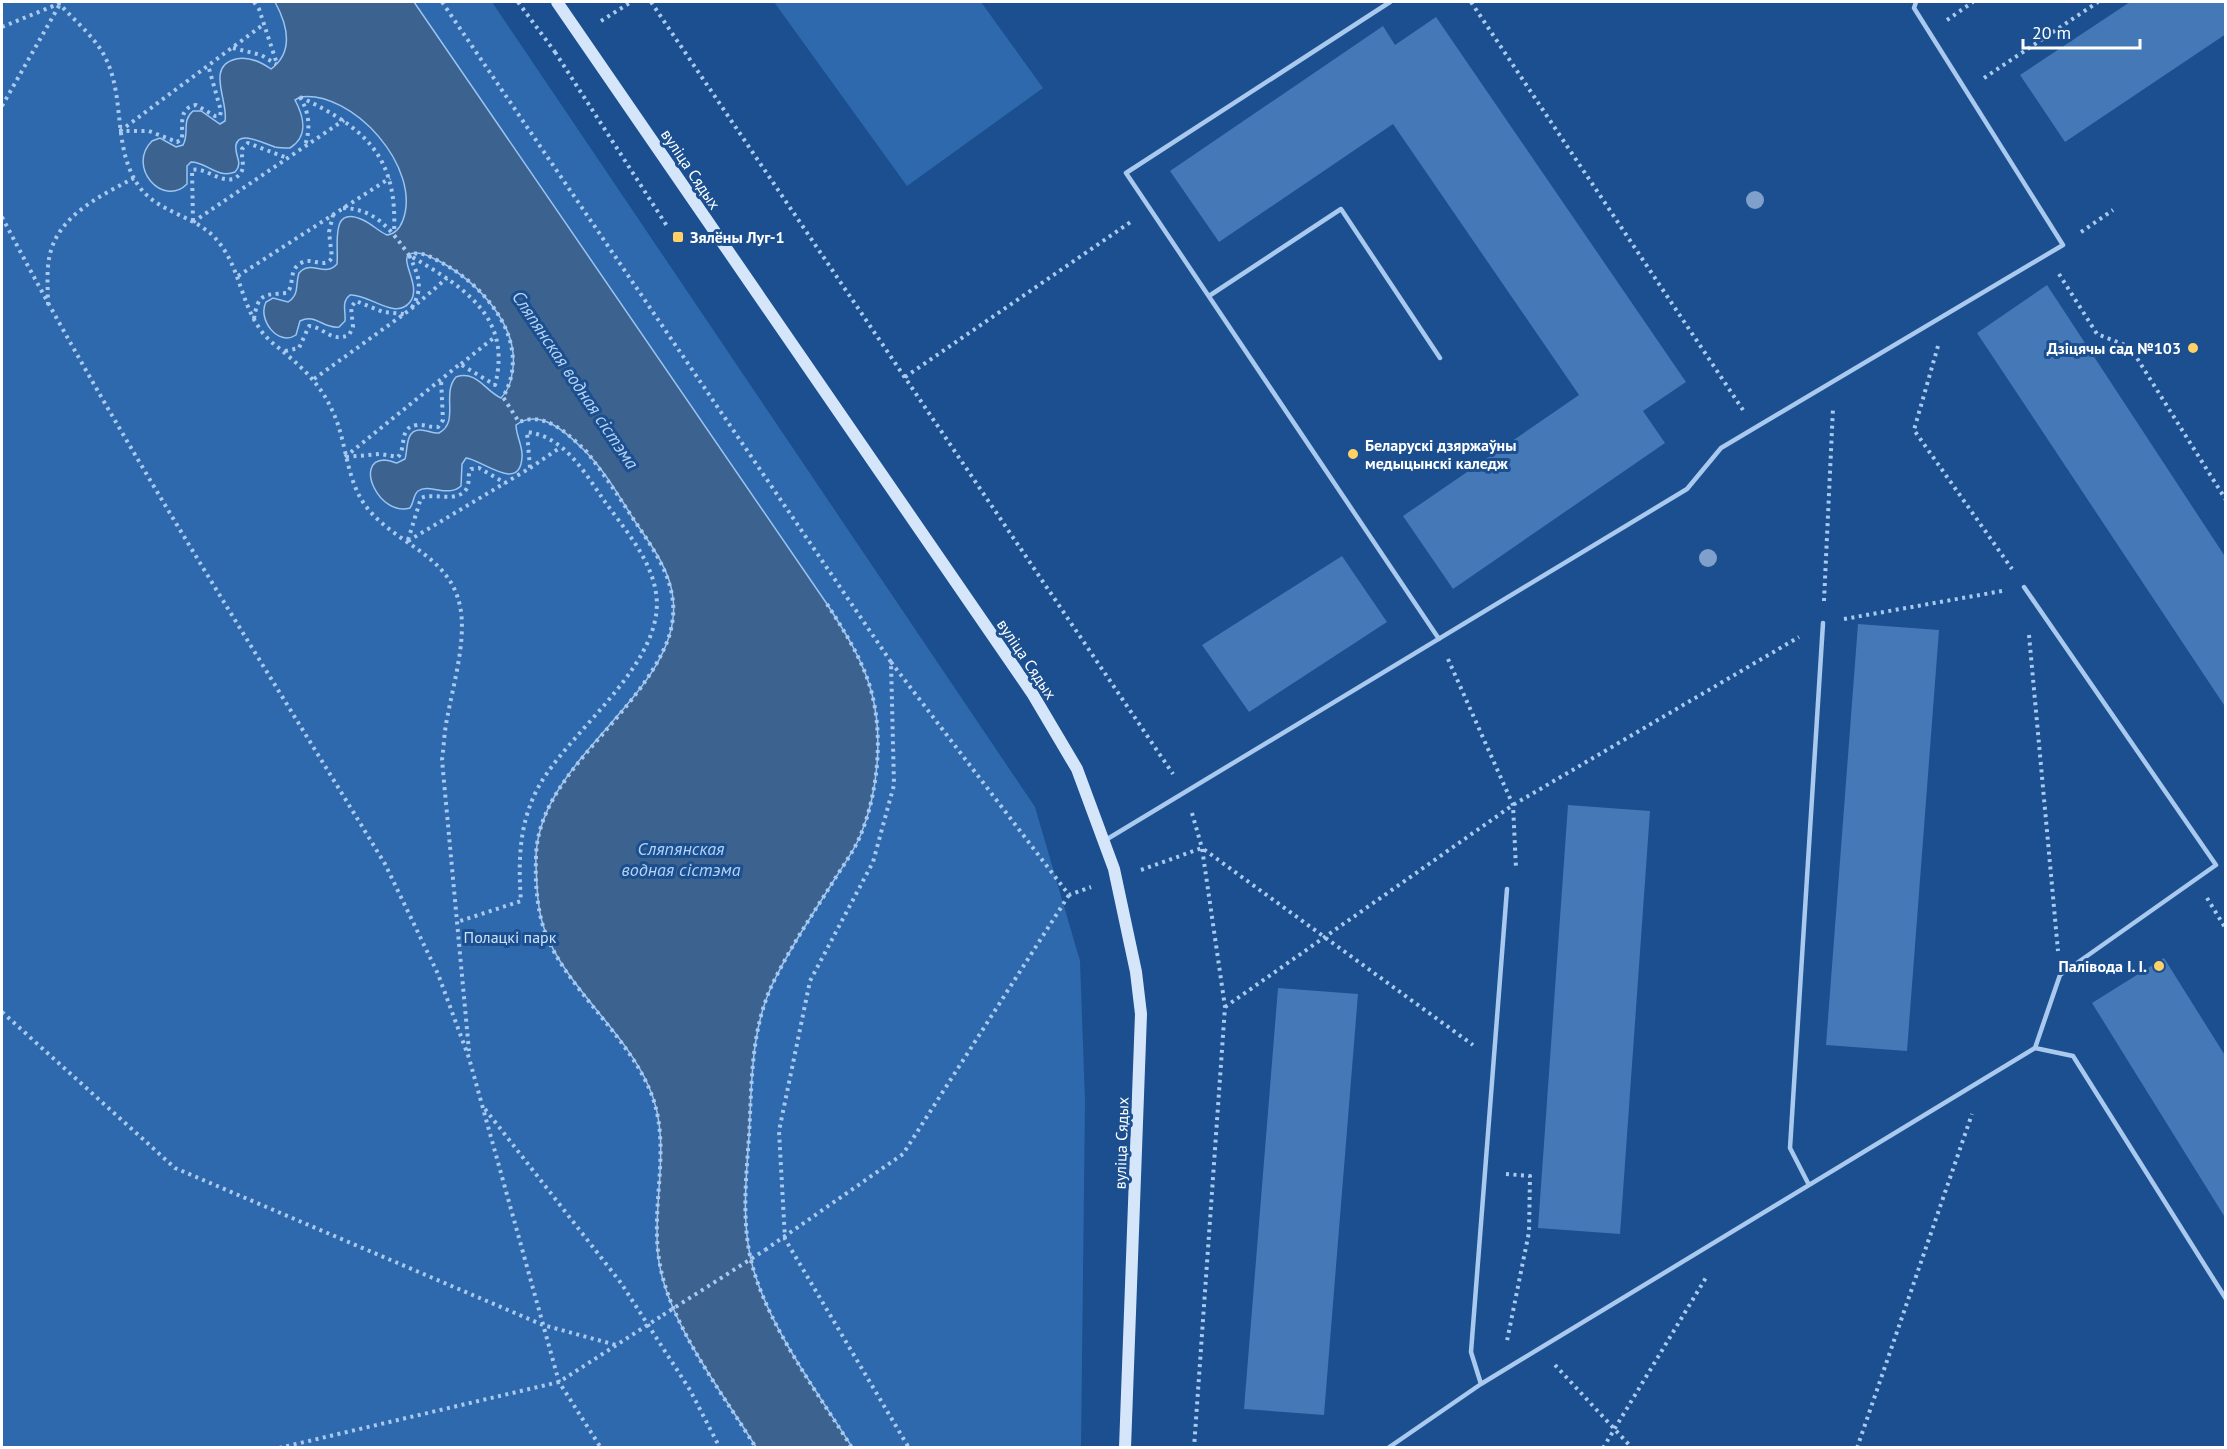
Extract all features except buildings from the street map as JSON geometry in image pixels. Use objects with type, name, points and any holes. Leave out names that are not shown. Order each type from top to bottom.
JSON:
[{"type":"street","name":"вуліца Сядых","points":[[557,2],[1032,693],[1077,769],[1116,879],[1136,972],[1141,1014],[1125,1448]]},
{"type":"lane","points":[[1390,2],[1126,173],[1439,639]]},
{"type":"lane","points":[[1102,842],[1687,489],[1721,448],[2063,245],[1929,33],[1914,8],[1916,2]]},
{"type":"lane","points":[[1209,296],[1341,209],[1440,358]]},
{"type":"lane","points":[[1388,1448],[1481,1384],[2035,1048],[2060,975],[2216,865],[2024,587]]},
{"type":"lane","points":[[1809,1185],[1790,1148],[1823,623]]},
{"type":"lane","points":[[1481,1384],[1471,1352],[1507,889]]},
{"type":"lane","points":[[2035,1048],[2073,1056],[2226,1299]]},
{"type":"path","points":[[2,27],[60,2]]},
{"type":"path","points":[[2,106],[60,2]]},
{"type":"path","points":[[60,2],[103,52],[114,82],[119,131],[125,154],[140,187],[159,204],[215,237],[225,250],[238,276],[254,319],[264,335],[314,379],[334,413],[345,457],[357,491],[366,506],[378,520],[408,541],[443,571],[455,587],[463,626],[442,760],[470,1058]]},
{"type":"path","points":[[232,47],[261,55],[277,64],[254,2]]},
{"type":"path","points":[[442,2],[891,662],[1008,815]]},
{"type":"path","points":[[1471,2],[1755,428]]},
{"type":"path","points":[[1929,33],[1973,2]]},
{"type":"path","points":[[1965,90],[2098,2]]},
{"type":"path","points":[[119,131],[264,24]]},
{"type":"path","points":[[555,52],[667,226]]},
{"type":"path","points":[[119,131],[149,131],[177,142],[182,139],[182,119],[185,110],[189,107],[196,105],[215,116],[220,116],[221,111],[208,65]]},
{"type":"path","points":[[305,146],[309,120],[300,97],[344,120],[372,147],[390,178],[394,200],[394,234]]},
{"type":"path","points":[[193,222],[344,120]]},
{"type":"path","points":[[193,222],[192,170],[202,170],[219,179],[234,179],[243,171],[242,149],[248,143],[286,158]]},
{"type":"path","points":[[48,305],[48,270],[51,251],[63,228],[82,209],[134,178]]},
{"type":"path","points":[[238,276],[390,178]]},
{"type":"path","points":[[343,208],[360,210],[379,219],[394,234],[409,255],[415,267],[419,286],[419,293],[411,309]]},
{"type":"path","points":[[905,377],[1150,209]]},
{"type":"path","points":[[2063,245],[2114,210]]},
{"type":"path","points":[[254,319],[256,306],[262,297],[269,293],[288,293],[293,272],[301,263],[307,261],[326,264],[330,261],[332,258],[329,232],[333,215]]},
{"type":"path","points":[[2,217],[48,305],[143,470],[385,864],[438,974],[470,1058],[559,1382],[600,1447]]},
{"type":"path","points":[[409,255],[422,254],[458,272],[493,306],[508,335],[513,359],[511,381],[503,397],[508,405],[519,422],[533,418],[552,424],[574,439],[587,452],[657,554],[667,575],[673,596],[674,616],[663,652],[639,688],[564,781],[552,800],[537,842],[538,898],[544,931],[555,952],[620,1040],[649,1087],[658,1114],[662,1138],[657,1233],[662,1278],[682,1328],[756,1448]]},
{"type":"path","points":[[409,255],[460,287],[483,312],[496,336],[500,355],[495,385],[461,364]]},
{"type":"path","points":[[2047,255],[2097,334],[2130,346],[2226,500]]},
{"type":"path","points":[[314,379],[411,309],[447,278]]},
{"type":"path","points":[[282,351],[290,352],[299,348],[309,326],[335,338],[349,335],[353,327],[351,307],[356,301],[383,312],[404,314]]},
{"type":"path","points":[[1225,1007],[1513,805],[1823,623],[2024,587],[1914,430],[1947,314]]},
{"type":"path","points":[[345,457],[496,336]]},
{"type":"path","points":[[345,457],[380,454],[398,457],[402,452],[406,431],[420,425],[438,427],[443,420],[441,379]]},
{"type":"path","points":[[1823,623],[1834,381]]},
{"type":"path","points":[[457,922],[521,901],[520,843],[528,812],[540,785],[629,673],[644,651],[652,632],[657,593],[651,573],[586,474],[561,447],[540,435],[527,432],[530,468]]},
{"type":"path","points":[[408,541],[561,447]]},
{"type":"path","points":[[408,541],[421,498],[431,495],[451,497],[462,493],[468,484],[468,473],[475,467],[505,483]]},
{"type":"path","points":[[827,604],[846,633],[872,694],[876,721],[875,778],[861,834],[774,980],[763,1010],[753,1070],[746,1206],[747,1237],[752,1266],[763,1297],[777,1327],[852,1448]]},
{"type":"path","points":[[2029,634],[2060,975]]},
{"type":"path","points":[[1439,639],[1513,805]]},
{"type":"path","points":[[891,662],[894,785],[873,862],[810,981],[779,1131],[785,1239],[909,1448]]},
{"type":"path","points":[[1202,848],[1493,1060]]},
{"type":"path","points":[[2195,880],[2226,929]]},
{"type":"path","points":[[279,1448],[559,1382],[785,1239],[903,1154],[1069,895]]},
{"type":"path","points":[[2,1012],[175,1168],[543,1325],[616,1345]]},
{"type":"path","points":[[1857,1448],[1984,1079]]},
{"type":"path","points":[[483,1107],[621,1283],[690,1390],[720,1448]]},
{"type":"path","points":[[1485,1171],[1530,1176],[1528,1232],[1506,1349]]},
{"type":"path","points":[[1603,1448],[1708,1273]]},
{"type":"path","points":[[1540,1348],[1632,1448]]},
{"type":"green space","name":"Полацкі парк","points":[[2,2],[492,2],[1035,807],[1080,961],[1085,1101],[1081,1447],[2,1448]]},
{"type":"green space","points":[[774,2],[981,2],[1043,88],[907,186]]},
{"type":"water","name":"Сляпянская водная сістэма","points":[[275,2],[414,2],[827,604],[847,636],[869,682],[875,711],[878,746],[875,783],[867,818],[850,856],[789,953],[767,997],[754,1056],[745,1202],[749,1252],[771,1314],[796,1360],[852,1447],[756,1447],[697,1354],[671,1304],[658,1255],[660,1128],[649,1087],[625,1047],[566,971],[554,951],[540,915],[536,865],[541,827],[557,792],[580,759],[634,697],[656,665],[670,633],[673,598],[668,578],[659,559],[598,466],[569,436],[543,420],[525,420],[516,425],[522,457],[520,468],[515,473],[499,472],[466,458],[462,464],[461,486],[456,489],[445,491],[422,489],[416,493],[410,508],[399,509],[380,497],[374,488],[371,469],[375,463],[384,460],[397,463],[405,459],[409,437],[415,431],[439,433],[445,428],[450,415],[450,391],[456,377],[470,376],[501,398],[511,380],[513,356],[510,339],[503,322],[481,293],[453,270],[420,253],[410,254],[407,258],[413,295],[404,307],[389,308],[365,298],[350,295],[345,304],[345,321],[339,327],[306,319],[300,321],[296,335],[289,338],[276,334],[267,323],[264,316],[266,302],[273,298],[288,302],[292,299],[296,292],[299,273],[308,268],[328,269],[337,264],[338,229],[340,222],[345,218],[363,220],[387,235],[395,232],[402,223],[406,199],[402,178],[393,156],[361,119],[341,106],[320,98],[300,97],[295,100],[301,113],[302,132],[300,138],[290,148],[275,147],[254,139],[242,138],[236,145],[239,165],[235,172],[229,174],[217,172],[191,162],[187,166],[187,184],[178,190],[168,191],[159,188],[145,172],[143,162],[145,151],[152,141],[160,138],[176,147],[183,145],[187,119],[193,111],[201,111],[220,124],[225,121],[220,77],[227,63],[246,58],[271,69],[279,62],[286,46],[286,37],[283,19]]},
{"type":"place","name":"Зялёны Луг-1","points":[[678,237]]},
{"type":"place","name":"Дзіцячы сад №103","points":[[2193,348]]},
{"type":"place","name":"Беларускі дзяржаўны медыцынскі каледж","points":[[1353,454]]},
{"type":"place","name":"Палівода І. І.","points":[[2159,966]]}]
